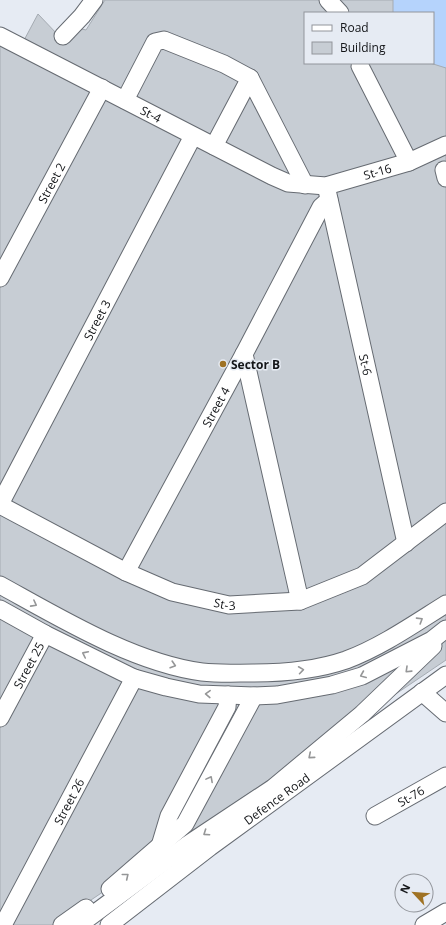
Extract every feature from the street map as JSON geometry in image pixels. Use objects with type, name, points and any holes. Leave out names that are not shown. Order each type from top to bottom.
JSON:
[{"type":"street","points":[[63,36],[82,16],[94,0]]},
{"type":"street","points":[[328,0],[339,12]]},
{"type":"street","name":"St-4","points":[[1,37],[272,176],[288,183],[305,185]]},
{"type":"street","points":[[125,100],[155,42],[164,40],[224,64],[250,78],[305,185]]},
{"type":"street","points":[[360,66],[409,162]]},
{"type":"street","points":[[214,146],[250,78]]},
{"type":"street","name":"Street 2","points":[[0,278],[102,88]]},
{"type":"street","name":"Street 3","points":[[0,504],[193,136]]},
{"type":"street","name":"St-16","points":[[305,185],[327,193],[409,162],[446,144]]},
{"type":"street","name":"Street 4","points":[[126,572],[244,354],[327,193]]},
{"type":"street","name":"St-6","points":[[327,193],[406,543]]},
{"type":"street","points":[[244,354],[300,601]]},
{"type":"street","name":"St-3","points":[[0,504],[126,572],[172,592],[228,605],[300,601],[362,576],[446,512]]},
{"type":"street","points":[[0,585],[75,625],[135,654],[178,667],[202,672],[218,673],[274,673],[312,668],[345,660],[394,636],[446,604]]},
{"type":"street","points":[[0,609],[45,634],[134,678],[199,694],[254,696],[277,695],[332,685],[362,676],[432,640],[446,629]]},
{"type":"street","points":[[79,925],[187,845],[273,788],[362,714],[446,633]]},
{"type":"street","name":"Street 25","points":[[0,718],[45,634]]},
{"type":"street","name":"Defence Road","points":[[110,925],[210,846],[446,675]]},
{"type":"street","name":"Street 26","points":[[3,925],[134,678]]},
{"type":"street","points":[[422,692],[446,713]]},
{"type":"street","points":[[160,847],[169,816],[227,706],[228,695]]},
{"type":"street","points":[[62,925],[79,914],[160,847],[185,824],[254,696]]},
{"type":"street","name":"St-76","points":[[375,816],[446,776]]},
{"type":"street","points":[[424,925],[446,912]]},
{"type":"shaded area","points":[[393,0],[446,0],[446,70],[430,64],[434,64],[434,12],[393,12]]},
{"type":"building","name":"Sector B","points":[[105,0],[393,0],[393,12],[304,12],[304,64],[433,64],[446,68],[446,660],[54,925],[0,925],[0,36],[22,44],[38,14],[58,35],[69,26],[86,30]]},
{"type":"place","name":"Sector B","points":[[223,364]]}]
